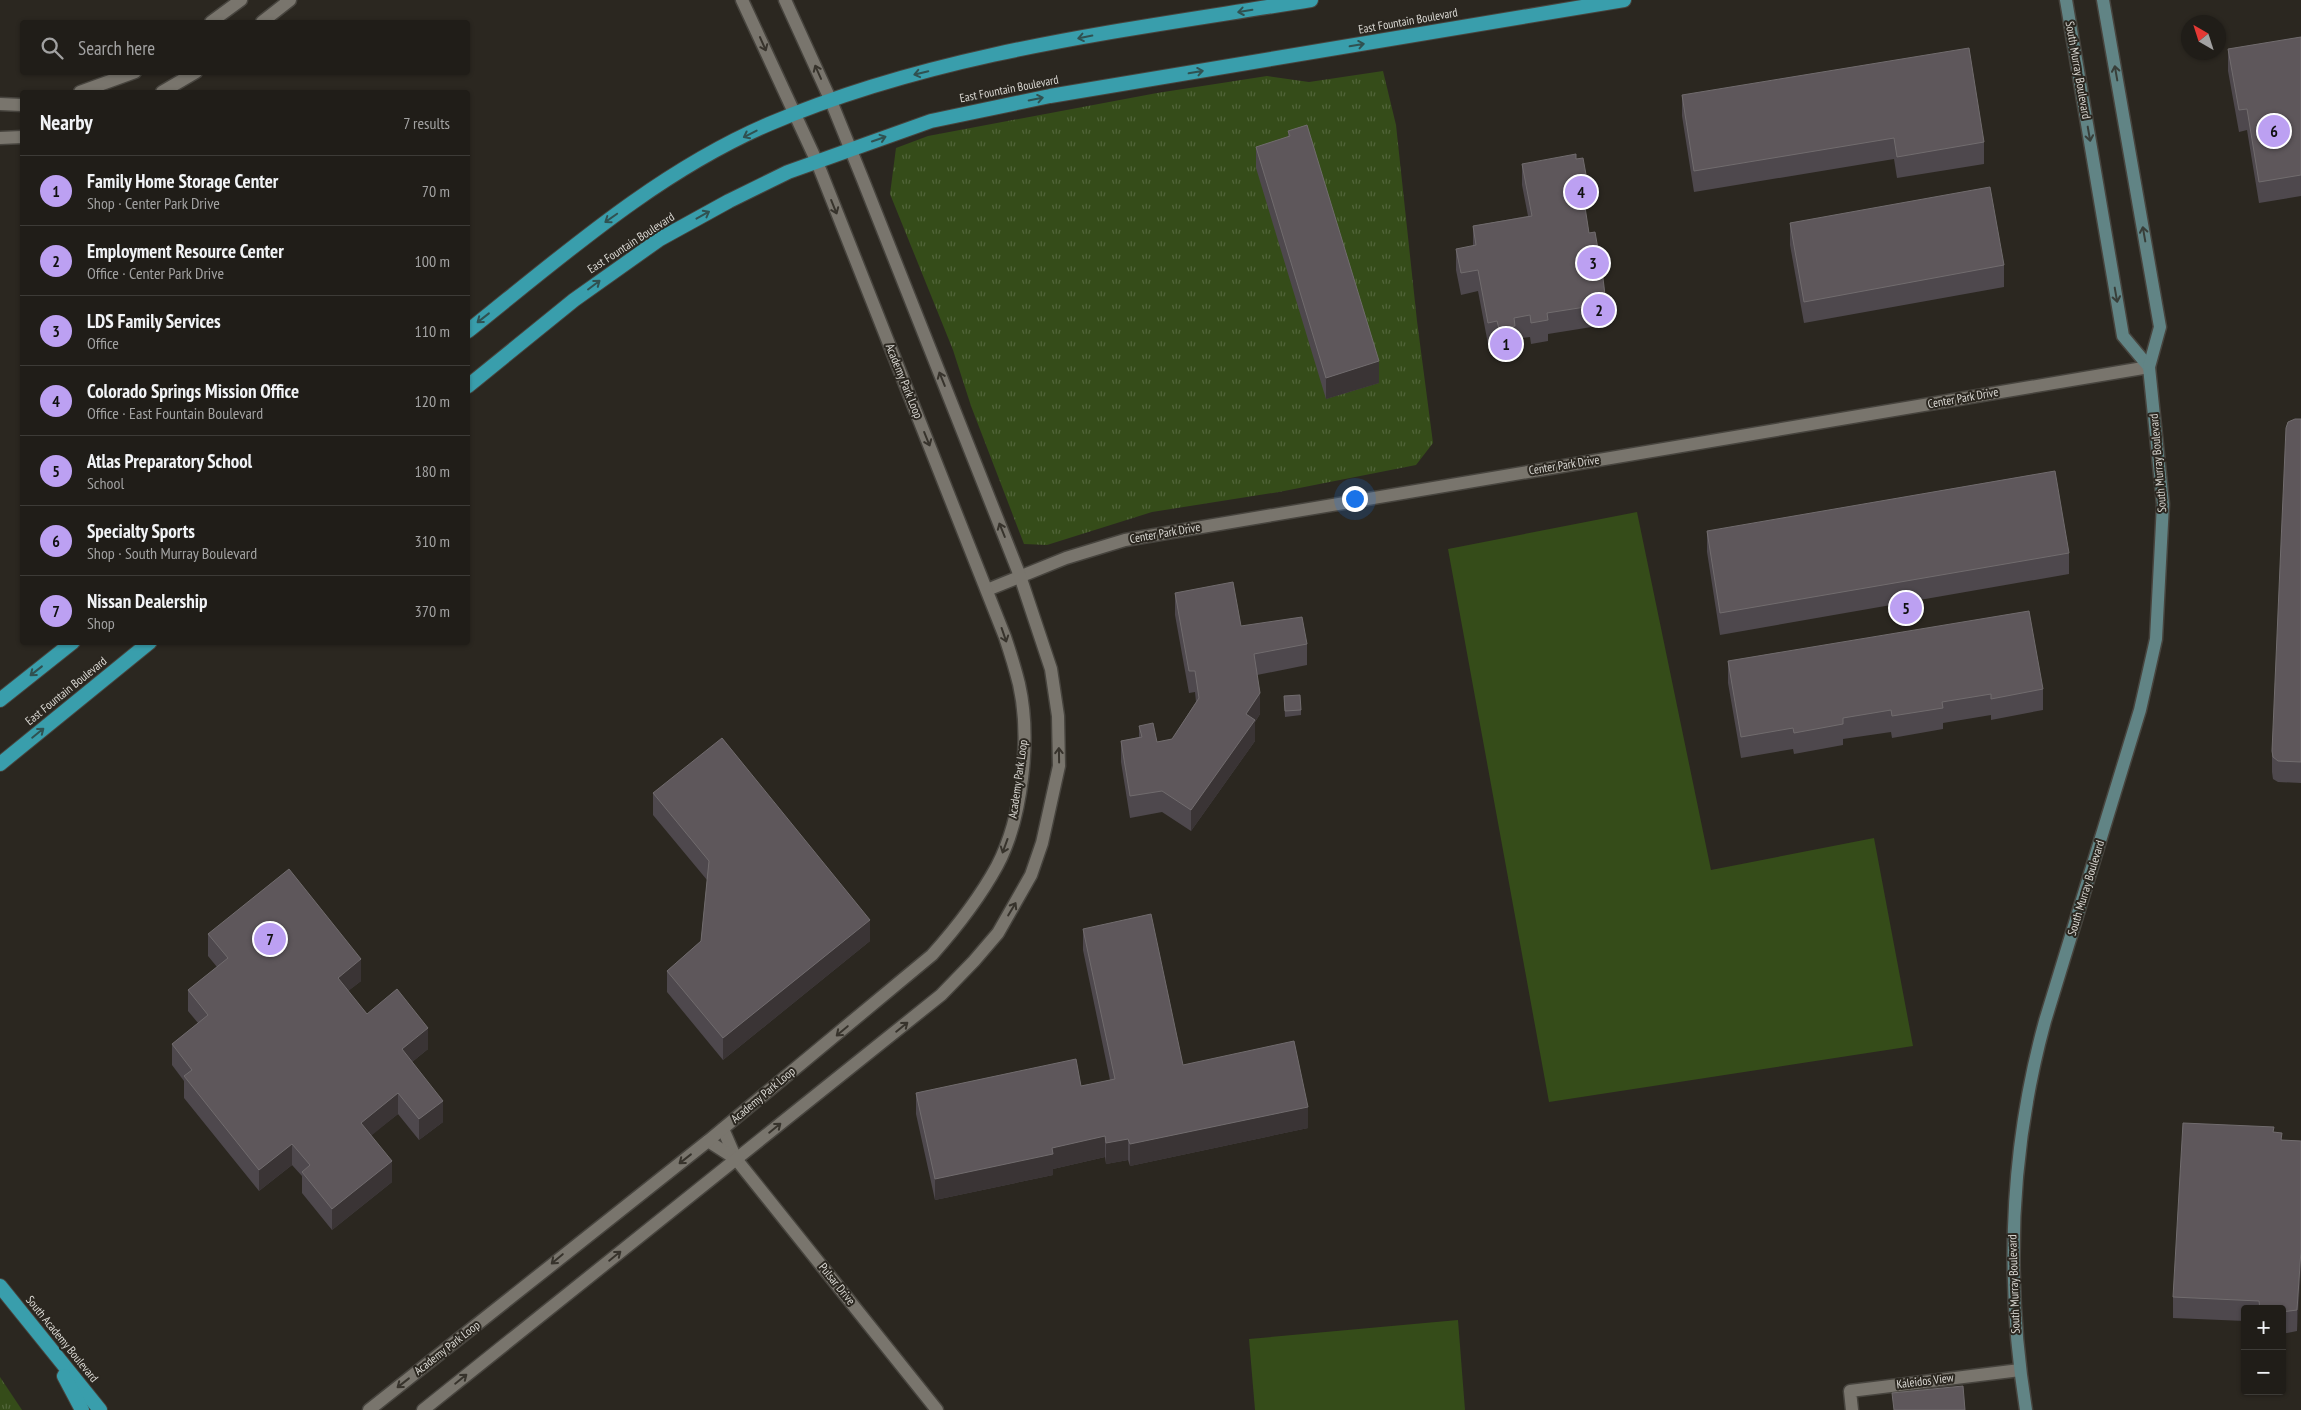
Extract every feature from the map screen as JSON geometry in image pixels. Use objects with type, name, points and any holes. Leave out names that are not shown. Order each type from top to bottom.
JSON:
[{"type":"highway","points":[[470,329],[608,220],[651,190],[733,142],[795,114],[916,73],[1086,37],[1311,0]]},
{"type":"highway","name":"East Fountain Boulevard","points":[[470,384],[574,300],[660,239],[729,201],[788,172],[931,122],[1041,98],[1624,0]]},
{"type":"highway","points":[[0,700],[69,645]]},
{"type":"highway","name":"East Fountain Boulevard","points":[[0,764],[146,645]]},
{"type":"highway","name":"South Academy Boulevard","points":[[0,1286],[100,1410]]},
{"type":"highway","points":[[50,1349],[82,1410]]},
{"type":"main road","name":"South Murray Boulevard","points":[[2066,0],[2123,336],[2148,367]]},
{"type":"main road","name":"South Murray Boulevard","points":[[2026,1410],[2013,1301],[2012,1231],[2016,1180],[2030,1082],[2045,1021],[2140,710],[2156,639],[2163,504],[2148,367],[2160,327],[2103,0]]},
{"type":"street","points":[[214,20],[241,0]]},
{"type":"street","points":[[265,20],[290,0]]},
{"type":"street","name":"Academy Park Loop","points":[[369,1410],[723,1129],[932,955],[961,923],[998,864],[1017,804],[1024,728],[1019,684],[1005,636],[817,162],[742,0]]},
{"type":"street","points":[[423,1410],[941,995],[974,962],[998,933],[1031,875],[1042,843],[1059,766],[1058,716],[1051,669],[1020,576],[831,101],[785,0]]},
{"type":"street","points":[[86,90],[127,75]]},
{"type":"street","points":[[165,90],[191,75]]},
{"type":"street","points":[[0,104],[20,105]]},
{"type":"street","points":[[0,138],[20,137]]},
{"type":"street","name":"Center Park Drive","points":[[987,590],[1099,546],[1125,540],[2148,367]]},
{"type":"street","name":"Pulsar Drive","points":[[723,1129],[736,1158],[937,1410]]},
{"type":"street","name":"Pulsar Drive","points":[[708,1141],[736,1158]]},
{"type":"street","name":"Kaleidos View","points":[[1852,1410],[1850,1391],[2020,1370]]},
{"type":"green space","points":[[1383,71],[1396,125],[1417,321],[1433,443],[1416,465],[1279,492],[1152,512],[1047,545],[1024,544],[971,406],[953,350],[890,194],[896,148],[928,136],[1157,93],[1267,76],[1309,82]]},
{"type":"green space","points":[[1637,512],[1711,870],[1874,838],[1913,1046],[1549,1102],[1448,549]]},
{"type":"green space","points":[[1458,1320],[1465,1410],[1255,1410],[1249,1339]]},
{"type":"green space","points":[[0,1377],[22,1410],[0,1410]]},
{"type":"building","points":[[2301,37],[2301,175],[2259,182],[2247,109],[2239,110],[2228,49]]},
{"type":"building","points":[[1969,48],[1984,142],[1897,157],[1894,138],[1694,171],[1682,95]]},
{"type":"building","points":[[1307,125],[1379,361],[1326,378],[1256,147],[1290,136],[1288,131]]},
{"type":"building","points":[[1576,154],[1576,159],[1583,158],[1587,180],[1581,181],[1589,233],[1595,232],[1598,249],[1590,250],[1594,280],[1603,278],[1605,295],[1597,296],[1598,305],[1547,313],[1548,320],[1531,323],[1530,315],[1514,318],[1515,326],[1499,329],[1497,321],[1488,323],[1478,270],[1461,273],[1456,249],[1476,245],[1473,226],[1532,216],[1522,164]]},
{"type":"building","points":[[1990,187],[2004,265],[1804,302],[1790,223]]},
{"type":"building","points":[[2301,419],[2301,762],[2278,761],[2273,757],[2272,751],[2286,428],[2288,422]]},
{"type":"building","points":[[2055,471],[2069,553],[1720,613],[1707,531]]},
{"type":"building","points":[[1233,582],[1241,626],[1302,617],[1307,644],[1254,654],[1260,693],[1246,714],[1255,720],[1191,810],[1162,791],[1130,796],[1121,741],[1142,737],[1139,726],[1153,723],[1157,742],[1172,739],[1199,698],[1195,671],[1189,671],[1175,593]]},
{"type":"building","points":[[2029,611],[2043,689],[1991,699],[1991,694],[1942,702],[1943,708],[1892,716],[1891,710],[1843,718],[1843,724],[1794,733],[1793,728],[1741,737],[1728,661]]},
{"type":"building","points":[[1300,695],[1301,710],[1285,711],[1284,696]]},
{"type":"building","points":[[722,738],[870,920],[723,1038],[667,971],[701,941],[709,861],[653,793]]},
{"type":"building","points":[[289,869],[361,959],[338,978],[367,1014],[397,989],[428,1028],[402,1049],[443,1101],[419,1119],[398,1093],[361,1123],[392,1161],[332,1209],[302,1172],[310,1165],[292,1144],[259,1170],[184,1076],[192,1070],[172,1044],[208,1015],[188,990],[228,958],[208,934]]},
{"type":"building","points":[[1151,914],[1183,1065],[1294,1041],[1308,1107],[1130,1144],[1128,1139],[1106,1143],[1105,1136],[1052,1148],[1053,1154],[935,1179],[916,1093],[1076,1059],[1081,1086],[1115,1079],[1083,929]]},
{"type":"building","points":[[2183,1123],[2274,1127],[2273,1132],[2282,1133],[2281,1140],[2301,1141],[2301,1250],[2297,1310],[2286,1311],[2286,1305],[2260,1305],[2259,1301],[2173,1297]]},
{"type":"building","points":[[1963,1386],[1965,1410],[1894,1410],[1892,1393]]},
{"type":"place","name":"Specialty Sports","points":[[2274,131]]},
{"type":"place","name":"Colorado Springs Mission Office","points":[[1581,192]]},
{"type":"place","name":"LDS Family Services","points":[[1593,263]]},
{"type":"place","name":"Employment Resource Center","points":[[1599,310]]},
{"type":"place","name":"Family Home Storage Center","points":[[1506,344]]},
{"type":"place","name":"Atlas Preparatory School","points":[[1906,608]]},
{"type":"place","name":"Nissan Dealership","points":[[270,939]]}]
